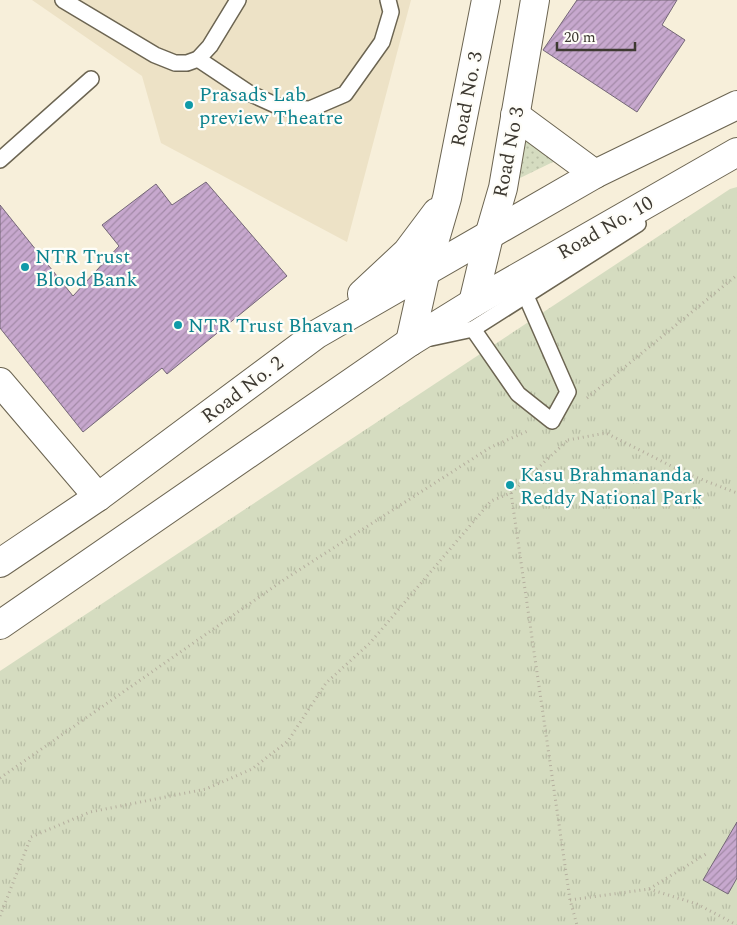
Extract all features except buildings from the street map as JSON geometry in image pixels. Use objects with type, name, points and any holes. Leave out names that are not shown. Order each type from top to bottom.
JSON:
[{"type":"main road","name":"Road No. 3","points":[[410,342],[426,270],[447,198],[486,0]]},
{"type":"main road","name":"Road No 3","points":[[473,316],[489,236],[503,188],[535,0]]},
{"type":"main road","points":[[515,116],[595,174],[737,105]]},
{"type":"main road","name":"Road No. 10","points":[[0,625],[76,575],[410,342],[473,316],[737,152]]},
{"type":"main road","name":"Road No. 2","points":[[0,563],[98,497],[318,334],[426,270],[489,236],[546,200],[595,174]]},
{"type":"main road","points":[[318,334],[406,252],[447,198]]},
{"type":"main road","points":[[0,382],[98,497]]},
{"type":"lane","points":[[63,0],[155,55],[175,63],[187,63],[198,60],[210,46],[238,0]]},
{"type":"lane","points":[[198,60],[249,93],[282,108],[310,109],[345,94],[382,42],[390,12],[388,0]]},
{"type":"lane","points":[[0,160],[91,79]]},
{"type":"lane","points":[[526,296],[568,392],[552,421],[518,394],[473,316],[526,296],[668,205],[737,167]]},
{"type":"path","points":[[0,778],[285,580],[491,447],[552,421],[580,404],[737,275]]},
{"type":"path","points":[[0,916],[31,837],[90,812],[206,789],[252,769],[288,742],[326,683],[370,643],[491,501],[511,493],[568,440],[606,433],[685,473],[737,493]]},
{"type":"path","points":[[511,493],[570,900],[577,925]]},
{"type":"path","points":[[570,900],[649,889],[706,854]]},
{"type":"path","points":[[649,889],[697,904],[737,925]]},
{"type":"shaded area","points":[[32,0],[411,0],[347,242],[161,143],[142,76]]},
{"type":"green space","points":[[525,138],[555,161],[518,179]]},
{"type":"green space","name":"Kasu Brahmananda Reddy National Park","points":[[737,187],[737,925],[0,925],[0,671],[730,189]]},
{"type":"place","name":"Prasads Lab preview Theatre","points":[[189,105]]},
{"type":"place","name":"NTR Trust Blood Bank","points":[[25,267]]},
{"type":"place","name":"NTR Trust Bhavan","points":[[178,325]]},
{"type":"place","name":"Kasu Brahmananda Reddy National Park","points":[[510,485]]}]
